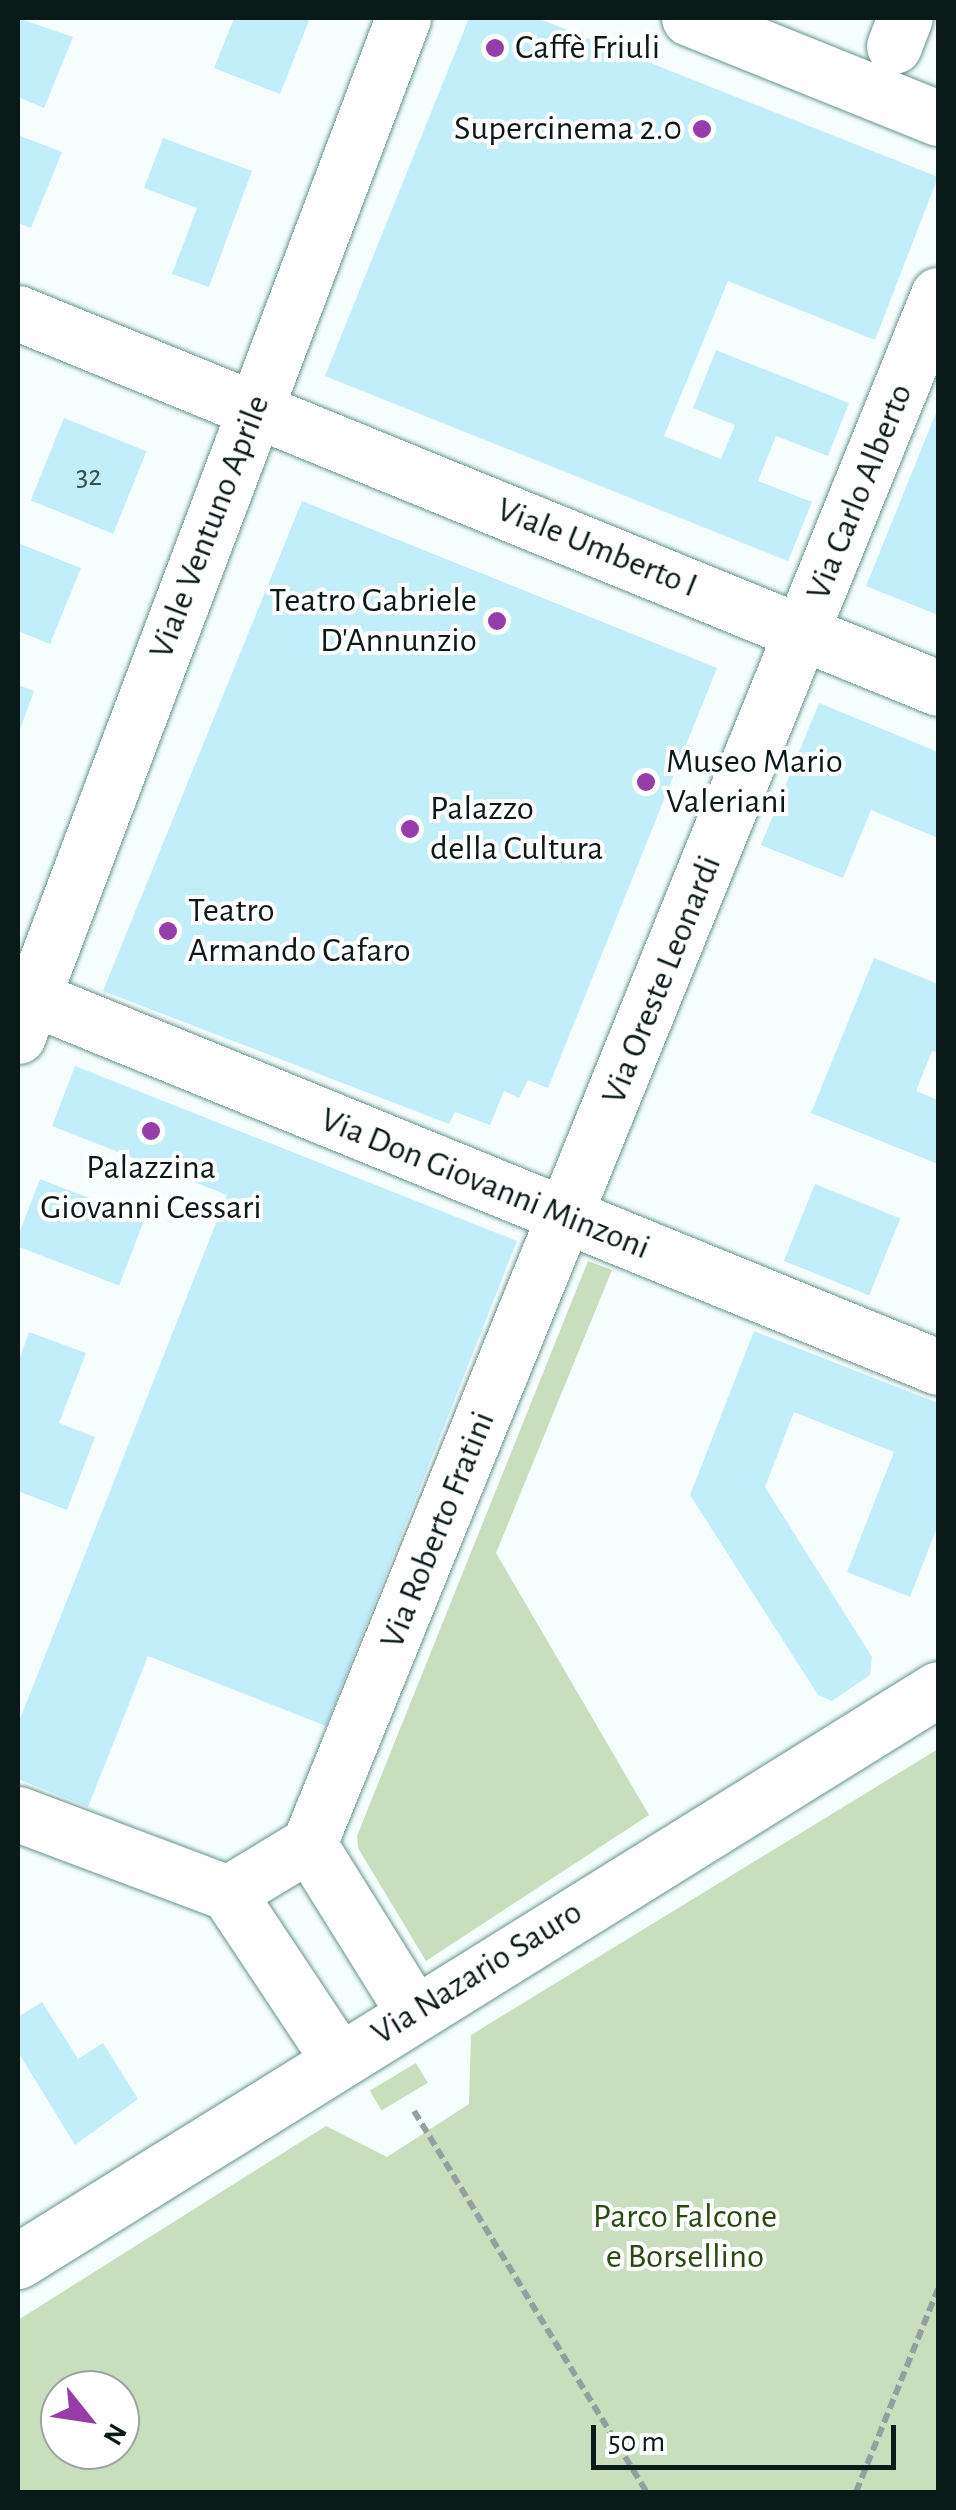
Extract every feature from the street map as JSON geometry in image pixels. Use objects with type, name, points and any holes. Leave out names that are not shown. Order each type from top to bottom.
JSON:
[{"type":"street","name":"Viale Ventuno Aprile","points":[[22,1009],[402,18]]},
{"type":"street","points":[[689,18],[938,118]]},
{"type":"street","name":"Via Carlo Alberto","points":[[804,633],[938,295]]},
{"type":"street","name":"Viale Umberto I","points":[[18,313],[938,688]]},
{"type":"street","name":"Via Oreste Leonardi","points":[[566,1217],[804,633]]},
{"type":"street","name":"Via Don Giovanni Minzoni","points":[[22,1009],[566,1217],[938,1368]]},
{"type":"street","name":"Via Roberto Fratini","points":[[310,1844],[566,1217]]},
{"type":"street","name":"Via Nazario Sauro","points":[[18,2261],[938,1689]]},
{"type":"street","points":[[18,1814],[228,1893],[339,2060]]},
{"type":"street","points":[[228,1893],[310,1844],[414,2013]]},
{"type":"path","points":[[414,2111],[648,2492]]},
{"type":"path","points":[[856,2492],[938,2289]]},
{"type":"green space","points":[[588,1261],[612,1270],[496,1553],[649,1815],[426,1961],[358,1848],[357,1836]]},
{"type":"green space","name":"Parco Falcone e Borsellino","points":[[938,1749],[938,2492],[18,2492],[18,2320],[326,2126],[387,2157],[469,2104],[471,2035]]},
{"type":"green space","points":[[416,2063],[428,2083],[382,2111],[370,2091]]},
{"type":"building","points":[[18,18],[73,37],[44,108],[18,97]]},
{"type":"building","points":[[234,18],[310,18],[280,94],[214,68]]},
{"type":"building","points":[[469,18],[537,18],[938,177],[875,340],[728,281],[664,436],[721,459],[735,425],[693,408],[716,350],[849,403],[828,456],[776,436],[758,481],[812,502],[788,561],[325,376]]},
{"type":"building","points":[[18,135],[62,152],[31,228],[18,223]]},
{"type":"building","points":[[163,138],[252,171],[209,287],[172,274],[197,208],[144,188]]},
{"type":"building","points":[[938,408],[938,615],[866,586]]},
{"type":"building","points":[[64,418],[147,451],[113,534],[31,501]]},
{"type":"building","name":"Palazzo della Cultura","points":[[302,501],[717,668],[548,1088],[528,1080],[519,1098],[504,1091],[490,1125],[455,1112],[449,1124],[103,991]]},
{"type":"building","points":[[18,543],[81,568],[50,644],[18,631]]},
{"type":"building","points":[[18,685],[34,691],[18,735]]},
{"type":"building","points":[[819,703],[938,752],[938,838],[871,810],[843,878],[761,845]]},
{"type":"building","points":[[874,958],[938,984],[938,1053],[932,1051],[916,1091],[938,1100],[938,1164],[811,1113]]},
{"type":"building","points":[[75,1066],[517,1241],[326,1726],[148,1656],[88,1807],[18,1779],[18,1724],[227,1195],[52,1126]]},
{"type":"building","points":[[40,1179],[145,1219],[119,1285],[18,1247],[18,1236]]},
{"type":"building","points":[[815,1184],[900,1218],[869,1295],[784,1261]]},
{"type":"building","points":[[754,1331],[938,1403],[938,1525],[910,1597],[847,1572],[894,1452],[794,1412],[765,1487],[872,1657],[870,1675],[832,1701],[818,1695],[690,1495]]},
{"type":"building","points":[[29,1332],[86,1353],[59,1423],[95,1437],[67,1510],[18,1491],[18,1363]]},
{"type":"building","points":[[42,2002],[78,2059],[103,2043],[138,2099],[75,2145],[18,2052],[18,2017]]},
{"type":"place","name":"Caffè Friuli","points":[[495,48]]},
{"type":"place","name":"Supercinema 2.0","points":[[702,129]]},
{"type":"place","name":"Teatro Gabriele D'Annunzio","points":[[497,621]]},
{"type":"place","name":"Museo Mario Valeriani","points":[[646,782]]},
{"type":"place","name":"Palazzo della Cultura","points":[[410,829]]},
{"type":"place","name":"Teatro Armando Cafaro","points":[[168,931]]},
{"type":"place","name":"Palazzina Giovanni Cessari","points":[[151,1131]]}]
